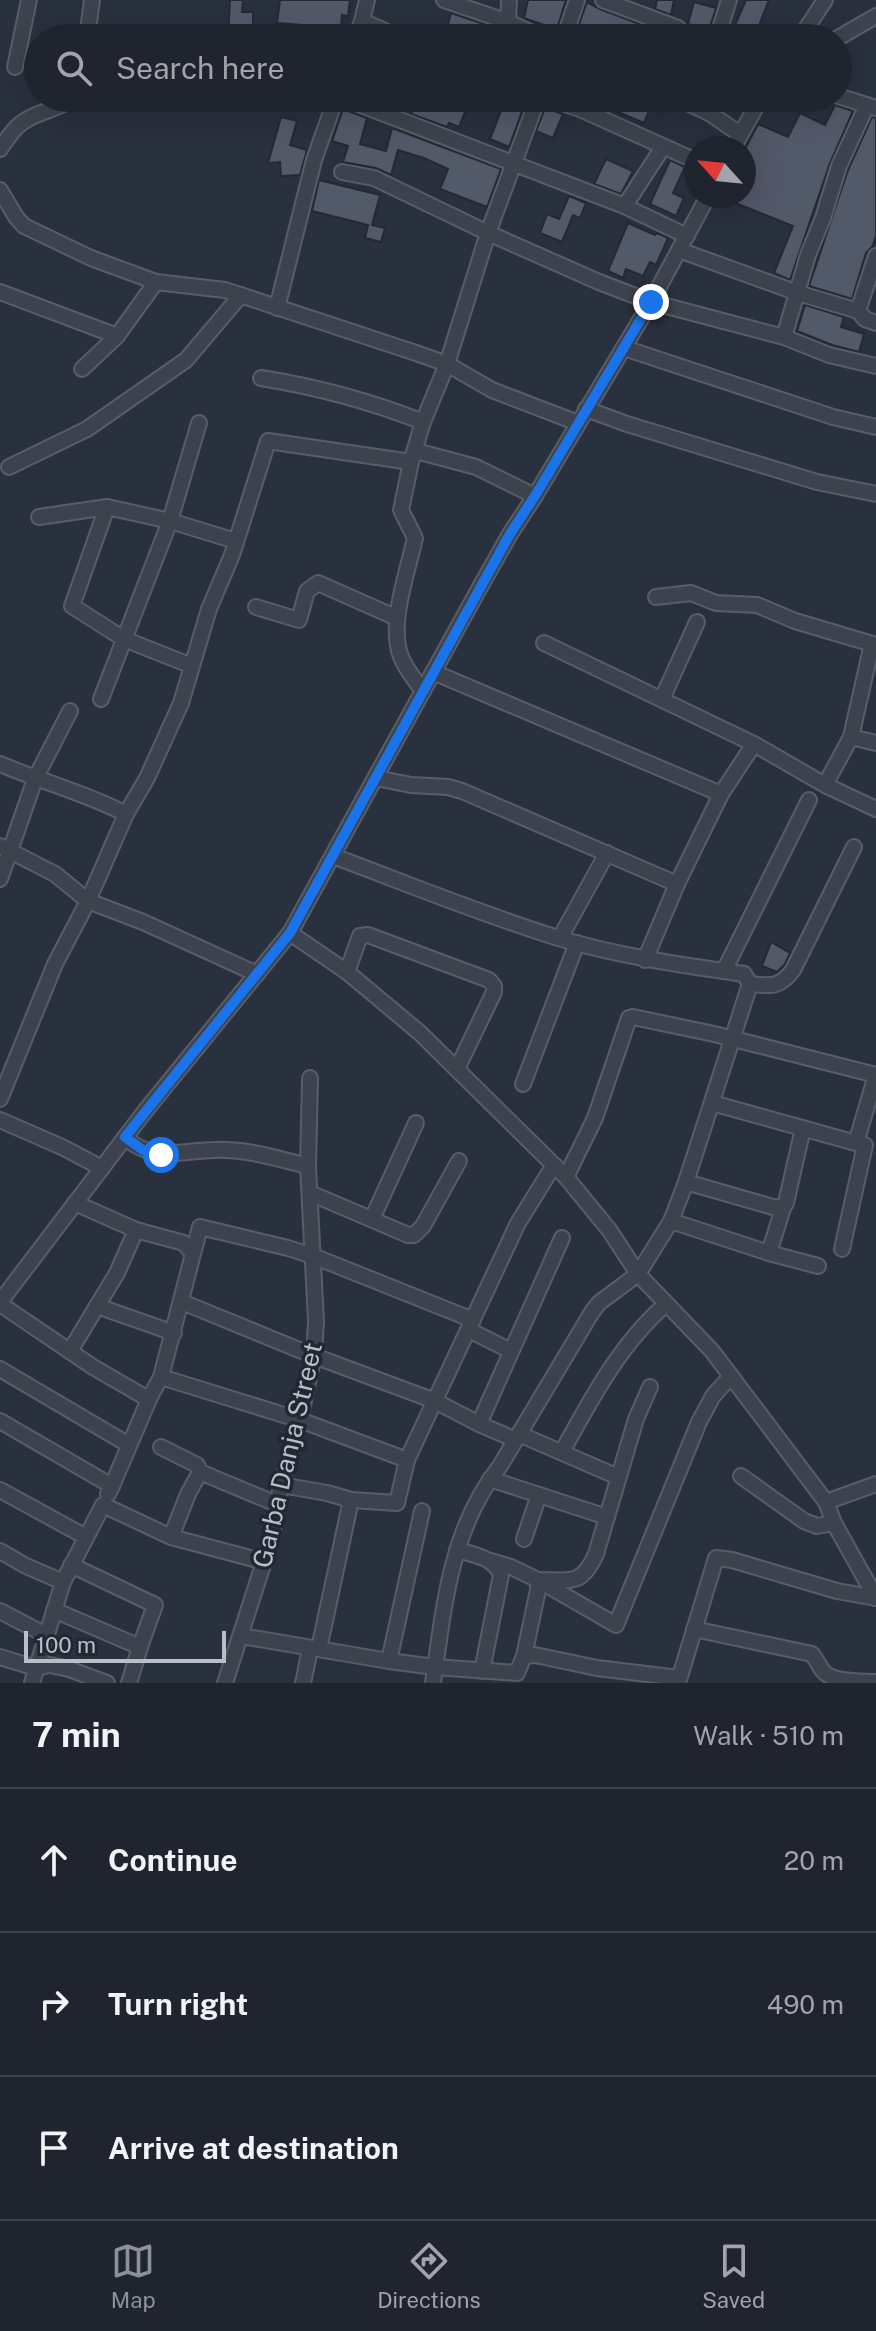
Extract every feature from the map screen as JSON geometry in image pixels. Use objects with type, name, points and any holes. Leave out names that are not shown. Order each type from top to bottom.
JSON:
[{"type":"street","points":[[15,67],[29,0]]},
{"type":"street","points":[[89,24],[92,0]]},
{"type":"street","points":[[361,24],[367,0]]},
{"type":"street","points":[[444,0],[512,24]]},
{"type":"street","points":[[508,22],[509,0]]},
{"type":"street","points":[[569,24],[577,0]]},
{"type":"street","points":[[603,0],[667,24]]},
{"type":"street","points":[[721,24],[729,0]]},
{"type":"street","points":[[808,24],[821,2]]},
{"type":"street","points":[[852,30],[876,16]]},
{"type":"street","points":[[362,21],[369,24]]},
{"type":"street","points":[[784,337],[839,166],[871,106]]},
{"type":"street","points":[[0,149],[17,126],[46,112]]},
{"type":"street","points":[[277,308],[314,160],[331,112]]},
{"type":"street","points":[[380,112],[622,205],[687,236]]},
{"type":"street","points":[[423,691],[406,670],[398,647],[397,618],[415,538],[401,510],[423,422],[447,364],[488,233],[533,112]]},
{"type":"street","points":[[587,112],[684,156]]},
{"type":"street","points":[[707,112],[731,136]]},
{"type":"street","points":[[739,136],[753,112]]},
{"type":"street","points":[[622,205],[626,204],[663,147]]},
{"type":"street","points":[[342,172],[374,178],[488,233],[651,302],[784,337],[829,355],[876,366]]},
{"type":"street","points":[[0,190],[24,226],[91,258],[156,282],[225,290],[447,364],[492,390],[578,423]]},
{"type":"street","points":[[150,1397],[130,1389],[0,1303],[125,1137],[290,933],[510,534],[624,348],[702,208]]},
{"type":"street","points":[[679,250],[858,311],[865,319],[876,323]]},
{"type":"street","points":[[858,311],[876,256]]},
{"type":"street","points":[[82,369],[117,336],[156,282]]},
{"type":"street","points":[[0,292],[117,336]]},
{"type":"street","points":[[9,467],[87,429],[186,360],[241,295]]},
{"type":"street","points":[[624,348],[833,417],[876,427]]},
{"type":"street","points":[[261,378],[365,401],[423,422]]},
{"type":"street","points":[[586,409],[817,482],[876,494]]},
{"type":"street","points":[[101,699],[170,521],[199,423]]},
{"type":"street","points":[[0,1099],[6,1066],[181,703],[209,609],[236,541],[268,441],[476,467],[535,496]]},
{"type":"street","points":[[39,517],[107,507],[170,521],[236,541]]},
{"type":"street","points":[[107,507],[72,606],[124,639],[192,666]]},
{"type":"street","points":[[256,607],[299,620],[307,591],[318,583],[397,618]]},
{"type":"street","points":[[656,597],[691,593],[716,603],[757,605],[795,621],[874,645],[851,737],[825,785]]},
{"type":"street","points":[[662,699],[697,622]]},
{"type":"street","points":[[544,643],[754,744],[825,785],[876,809]]},
{"type":"street","points":[[433,672],[721,794]]},
{"type":"street","points":[[0,879],[5,849],[35,779],[70,711]]},
{"type":"street","points":[[851,737],[876,743]]},
{"type":"street","points":[[645,960],[677,884],[721,794],[754,744]]},
{"type":"street","points":[[0,764],[100,800],[126,814]]},
{"type":"street","points":[[376,778],[462,791],[677,884]]},
{"type":"street","points":[[724,971],[809,800]]},
{"type":"street","points":[[750,984],[771,986],[784,982],[793,970],[854,847]]},
{"type":"street","points":[[5,849],[55,874],[88,901],[143,922],[257,974]]},
{"type":"street","points":[[560,938],[607,853]]},
{"type":"street","points":[[333,856],[472,909],[560,938],[645,960],[744,974],[750,984],[671,1221],[638,1274],[599,1303],[465,1525],[444,1597],[433,1683]]},
{"type":"street","points":[[290,933],[347,972],[420,1033],[566,1177],[602,1220],[638,1274],[712,1351],[826,1502],[834,1523],[876,1598]]},
{"type":"street","points":[[347,972],[360,936],[368,935],[489,980],[494,992],[457,1069]]},
{"type":"street","points":[[523,1084],[577,943]]},
{"type":"street","points":[[566,1177],[595,1118],[629,1018],[876,1075],[866,1145],[842,1249]]},
{"type":"street","name":"Garba Danja Street","points":[[225,1683],[265,1562],[314,1356],[316,1321],[308,1166],[310,1078]]},
{"type":"street","points":[[712,1103],[866,1145]]},
{"type":"street","points":[[0,1120],[102,1168]]},
{"type":"street","points":[[372,1219],[416,1123]]},
{"type":"street","points":[[769,1253],[786,1203],[803,1128]]},
{"type":"street","points":[[125,1137],[143,1150],[161,1155],[227,1149],[308,1166]]},
{"type":"street","points":[[310,1193],[414,1235],[423,1226],[459,1161]]},
{"type":"street","points":[[281,1485],[351,1500],[397,1503],[407,1460],[518,1223],[554,1165]]},
{"type":"street","points":[[686,1182],[783,1208]]},
{"type":"street","points":[[75,1203],[136,1230],[184,1243],[192,1253]]},
{"type":"street","points":[[671,1221],[818,1266]]},
{"type":"street","points":[[34,1676],[63,1582],[103,1505],[161,1377],[200,1227],[313,1256],[471,1325],[511,1351]]},
{"type":"street","points":[[70,1351],[125,1256],[136,1230]]},
{"type":"street","points":[[479,1424],[562,1238]]},
{"type":"street","points":[[182,1302],[435,1401],[479,1424],[562,1452],[618,1477]]},
{"type":"street","points":[[562,1452],[598,1388],[642,1326],[666,1304]]},
{"type":"street","points":[[97,1306],[174,1333]]},
{"type":"street","points":[[0,1369],[129,1445]]},
{"type":"street","points":[[457,1550],[511,1567],[616,1625],[699,1422],[713,1396],[731,1376]]},
{"type":"street","points":[[161,1377],[300,1420],[407,1460]]},
{"type":"street","points":[[538,1580],[577,1580],[589,1570],[636,1419],[650,1387]]},
{"type":"street","points":[[0,1421],[112,1486]]},
{"type":"street","points":[[161,1447],[197,1465],[200,1472],[279,1505]]},
{"type":"street","points":[[171,1537],[200,1472]]},
{"type":"street","points":[[741,1476],[804,1521],[817,1526],[834,1523]]},
{"type":"street","points":[[490,1479],[607,1517]]},
{"type":"street","points":[[826,1502],[876,1484]]},
{"type":"street","points":[[0,1490],[86,1537]]},
{"type":"street","points":[[524,1539],[539,1495]]},
{"type":"street","points":[[303,1683],[314,1649],[320,1644],[351,1500]]},
{"type":"street","points":[[103,1505],[171,1537],[265,1562]]},
{"type":"street","points":[[389,1661],[422,1511]]},
{"type":"street","points":[[0,1551],[63,1582]]},
{"type":"street","points":[[524,1656],[535,1655],[679,1681],[715,1560],[719,1557],[837,1591],[876,1598]]},
{"type":"street","points":[[482,1671],[501,1575],[491,1561]]},
{"type":"street","points":[[71,1565],[155,1605],[129,1683]]},
{"type":"street","points":[[241,1636],[516,1678],[524,1656],[538,1580]]},
{"type":"street","points":[[54,1610],[140,1647]]},
{"type":"street","points":[[0,1611],[46,1635]]},
{"type":"street","points":[[694,1629],[812,1654],[828,1675],[844,1680],[876,1682]]},
{"type":"street","points":[[0,1657],[34,1676]]},
{"type":"street","points":[[34,1676],[50,1665],[107,1683]]},
{"type":"building","points":[[230,0],[243,0],[242,12],[253,12],[253,24],[229,24]]},
{"type":"building","points":[[280,0],[350,0],[348,16],[342,15],[341,24],[277,23]]},
{"type":"building","points":[[528,0],[566,0],[558,24],[541,24],[524,18]]},
{"type":"building","points":[[657,0],[674,0],[671,15],[655,9]]},
{"type":"building","points":[[746,0],[769,0],[760,24],[735,24]]},
{"type":"building","points":[[587,2],[640,24],[579,24]]},
{"type":"building","points":[[694,2],[716,8],[711,24],[688,24]]},
{"type":"building","points":[[451,13],[484,24],[448,24]]},
{"type":"building","points":[[853,111],[830,163],[790,280],[774,273],[793,226],[748,208],[756,208],[756,136],[752,136],[758,124],[788,137],[800,113],[825,125],[832,112]]},
{"type":"building","points":[[342,112],[351,112],[367,118],[360,144],[386,151],[392,128],[501,169],[487,207],[440,189],[448,169],[424,158],[398,150],[391,175],[376,168],[343,162],[348,146],[332,141]]},
{"type":"building","points":[[465,112],[459,127],[449,123],[447,127],[411,114]]},
{"type":"building","points":[[501,112],[522,112],[509,147],[490,139]]},
{"type":"building","points":[[543,112],[563,114],[553,138],[536,131]]},
{"type":"building","points":[[618,112],[648,112],[644,123]]},
{"type":"building","points":[[281,117],[297,121],[290,145],[307,150],[300,175],[281,176],[280,162],[268,163]]},
{"type":"building","points":[[872,117],[876,118],[876,236],[866,253],[852,299],[809,286],[848,170]]},
{"type":"building","points":[[606,159],[633,171],[621,194],[594,184]]},
{"type":"building","points":[[670,160],[684,167],[673,193],[684,198],[676,216],[650,204]]},
{"type":"building","points":[[319,180],[380,195],[372,225],[385,228],[381,242],[365,238],[368,225],[312,211]]},
{"type":"building","points":[[569,196],[586,203],[580,218],[573,215],[562,242],[540,233],[547,214],[559,219]]},
{"type":"building","points":[[628,223],[668,238],[656,265],[650,262],[643,276],[626,269],[623,278],[608,271]]},
{"type":"building","points":[[805,305],[844,317],[841,327],[864,334],[859,352],[797,331]]},
{"type":"building","points":[[771,942],[790,953],[777,972],[762,966]]},
{"type":"route","points":[[161,1155],[134,1146],[125,1137],[290,933],[510,534],[651,302]]}]
